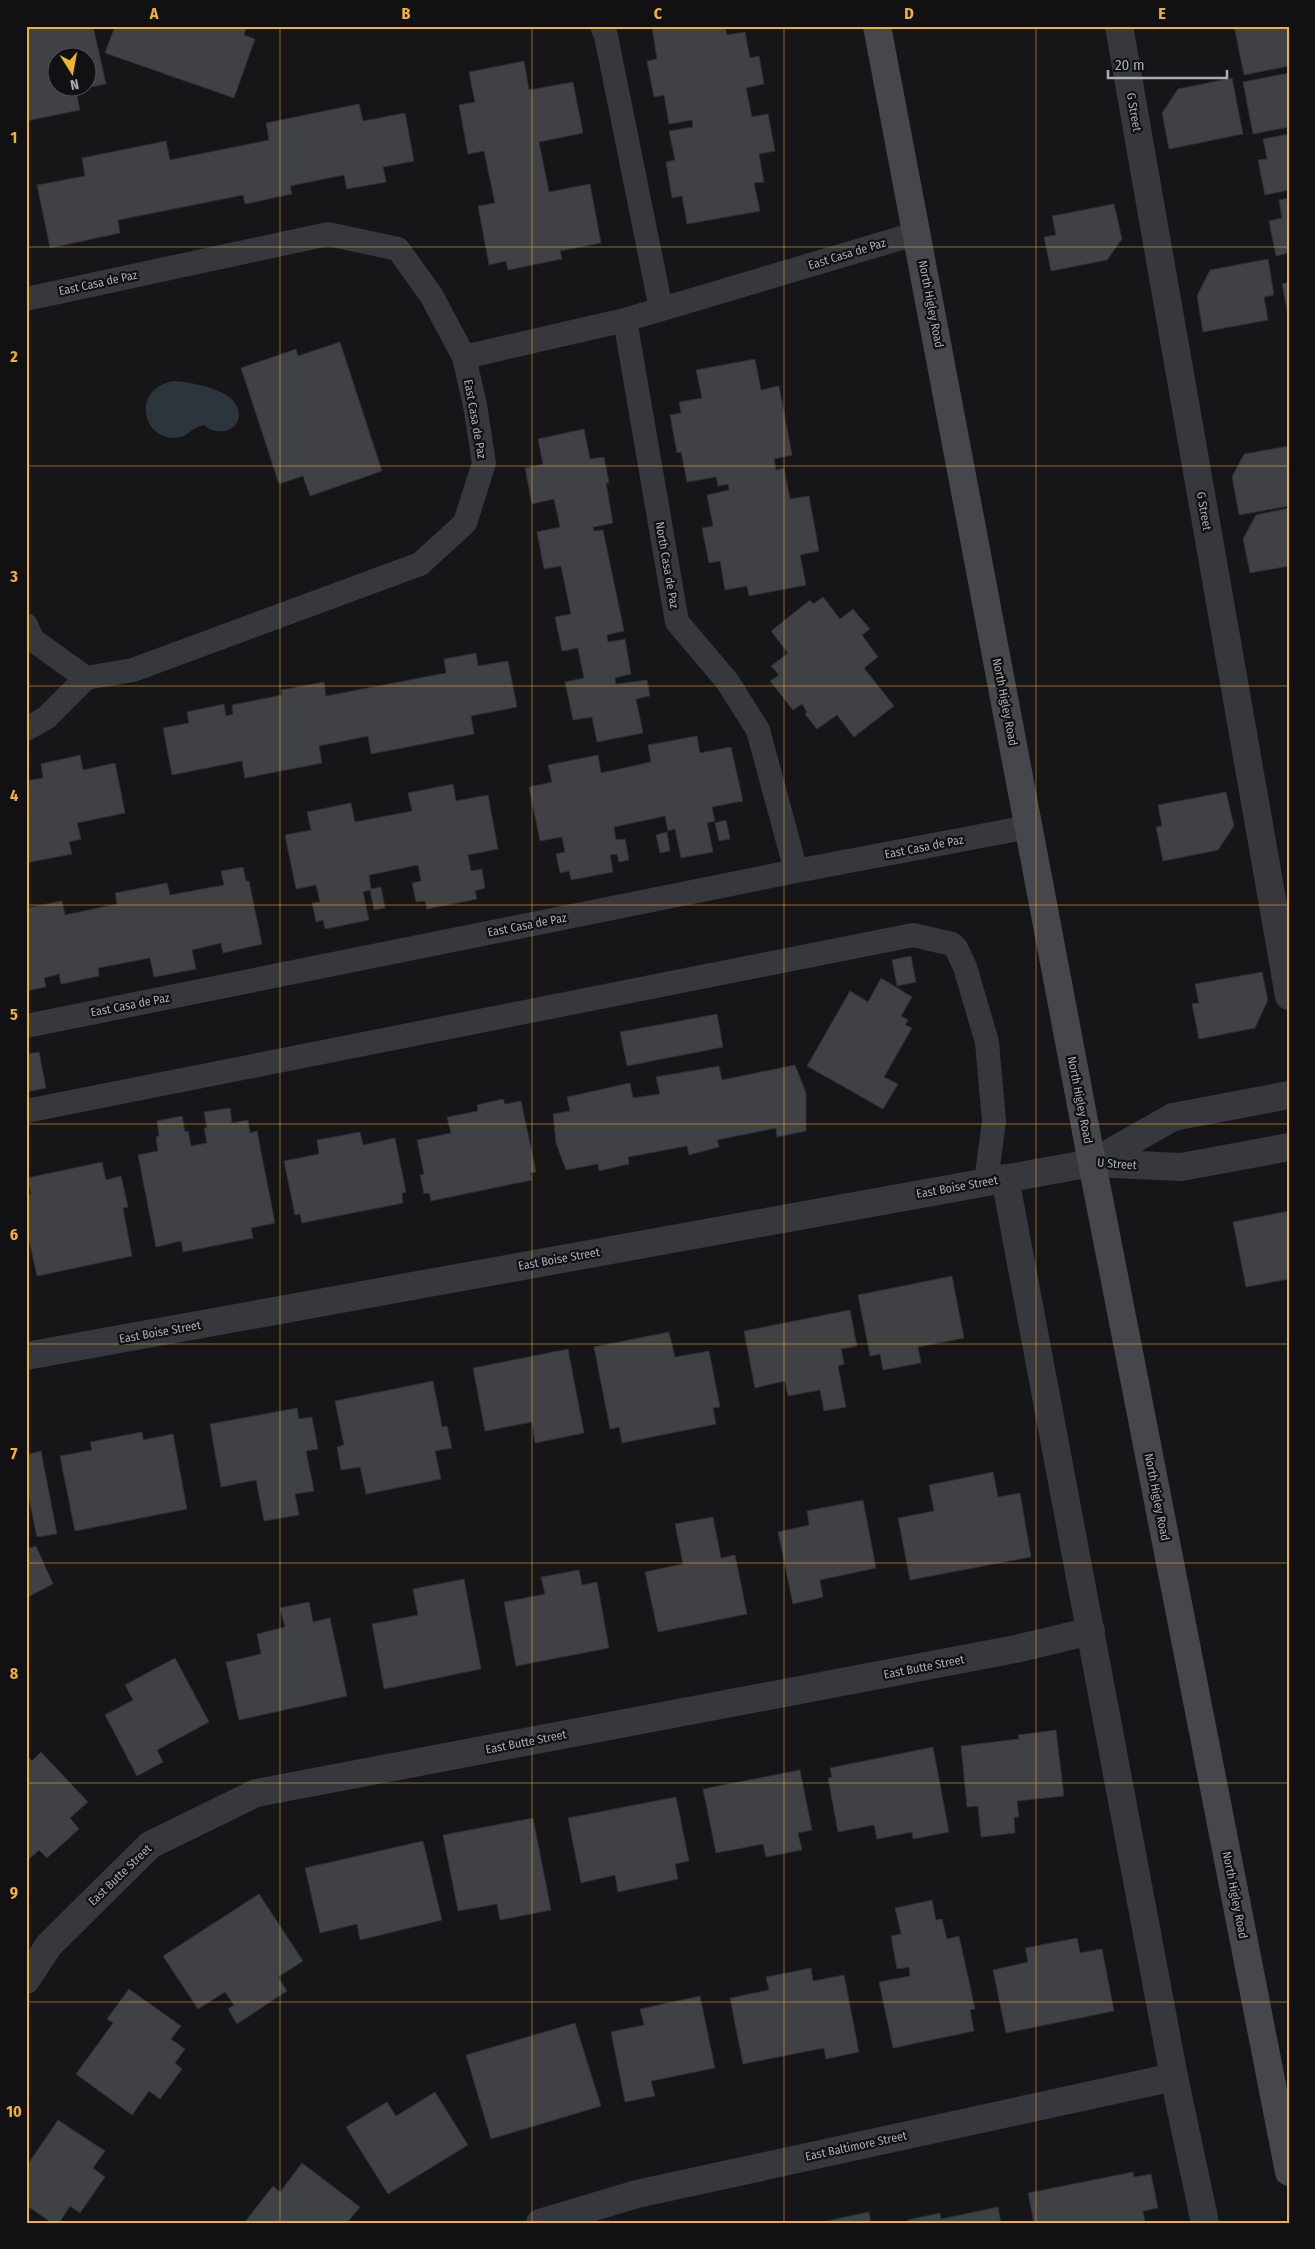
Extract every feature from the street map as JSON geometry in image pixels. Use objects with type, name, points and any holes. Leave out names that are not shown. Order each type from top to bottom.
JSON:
[{"type":"main road","name":"North Higley Road","points":[[878,26],[1092,1163],[1289,2172]]},
{"type":"street","name":"G Street","points":[[1119,26],[1289,996]]},
{"type":"street","name":"U Street","points":[[1092,1163],[1173,1117],[1289,1095]]},
{"type":"street","name":"U Street","points":[[1092,1163],[1181,1167],[1289,1147]]},
{"type":"street","name":"East Boise Street","points":[[26,1356],[1092,1163]]},
{"type":"street","points":[[996,1180],[1091,1631],[1174,2077],[1205,2223]]},
{"type":"street","name":"East Butte Street","points":[[26,1980],[49,1945],[150,1844],[256,1794],[1016,1649],[1091,1631]]},
{"type":"street","name":"East Baltimore Street","points":[[540,2223],[637,2194],[1174,2077]]},
{"type":"lane","points":[[602,26],[606,36],[661,310]]},
{"type":"lane","name":"East Casa de Paz","points":[[464,357],[625,320],[918,233]]},
{"type":"lane","name":"East Casa de Paz","points":[[26,299],[328,234],[398,249],[431,295],[464,357],[475,405],[484,463],[465,523],[420,564],[133,670],[86,678]]},
{"type":"lane","name":"North Casa de Paz","points":[[625,320],[677,622],[726,681],[758,730],[796,871]]},
{"type":"lane","points":[[26,625],[33,640],[86,678],[46,718],[26,728]]},
{"type":"lane","name":"East Casa de Paz","points":[[26,1026],[796,871],[1028,827]]},
{"type":"lane","points":[[26,1111],[913,934],[952,944],[956,948],[965,967],[987,1042],[994,1121],[996,1180]]},
{"type":"shaded area","points":[[173,381],[207,387],[223,393],[235,403],[239,418],[236,424],[225,431],[211,430],[204,425],[178,438],[162,436],[154,430],[149,422],[146,412],[147,402],[151,393],[160,386]]},
{"type":"building","points":[[26,26],[93,26],[98,48],[48,48],[48,98],[78,98],[80,110],[26,121]]},
{"type":"building","points":[[115,26],[247,26],[244,35],[255,39],[234,98],[105,53]]},
{"type":"building","points":[[725,26],[727,35],[745,32],[750,58],[759,56],[764,84],[746,88],[752,117],[768,114],[775,151],[759,154],[764,182],[754,183],[760,211],[687,224],[682,196],[672,198],[666,162],[675,160],[669,131],[693,127],[692,120],[669,124],[664,95],[654,97],[647,61],[657,59],[652,27]]},
{"type":"building","points":[[1234,26],[1289,26],[1289,66],[1244,75]]},
{"type":"building","points":[[98,48],[106,84],[98,86]]},
{"type":"building","points":[[524,61],[529,90],[573,82],[583,133],[539,142],[549,192],[590,184],[601,243],[560,251],[562,259],[508,270],[506,261],[489,265],[478,206],[495,203],[484,151],[468,154],[459,105],[475,102],[469,72]]},
{"type":"building","points":[[1289,73],[1289,127],[1253,134],[1243,82]]},
{"type":"building","points":[[1232,78],[1243,134],[1169,149],[1162,113],[1178,89]]},
{"type":"building","points":[[359,104],[363,121],[405,113],[414,161],[383,167],[386,182],[347,189],[344,175],[290,186],[292,194],[245,204],[243,195],[118,220],[120,233],[50,248],[37,185],[85,176],[82,158],[166,141],[170,160],[269,140],[266,123]]},
{"type":"building","points":[[1289,134],[1289,190],[1265,195],[1258,160],[1267,159],[1263,139]]},
{"type":"building","points":[[1289,198],[1289,253],[1276,256],[1269,221],[1282,218],[1279,200]]},
{"type":"building","points":[[1114,204],[1122,239],[1107,260],[1051,271],[1044,237],[1056,235],[1052,216]]},
{"type":"building","points":[[1268,259],[1274,295],[1264,297],[1268,320],[1203,332],[1197,296],[1210,270]]},
{"type":"building","points":[[1289,282],[1289,319],[1282,284]]},
{"type":"building","points":[[340,342],[382,471],[310,496],[303,476],[279,484],[241,368],[296,349],[298,356]]},
{"type":"building","points":[[755,359],[761,390],[779,386],[792,455],[774,459],[776,470],[784,468],[790,499],[809,496],[819,551],[800,555],[806,585],[749,596],[747,586],[725,590],[720,561],[709,563],[702,528],[713,526],[707,495],[729,490],[728,484],[718,486],[716,477],[687,482],[681,452],[677,453],[670,415],[681,413],[679,402],[702,398],[696,370]]},
{"type":"building","points":[[584,429],[590,459],[604,457],[609,483],[606,483],[613,523],[593,527],[594,531],[603,530],[624,631],[607,635],[608,642],[625,639],[631,674],[615,678],[616,684],[647,680],[650,696],[636,699],[643,733],[597,742],[592,717],[573,720],[565,682],[584,678],[578,648],[562,651],[555,617],[571,614],[561,566],[544,569],[537,532],[560,527],[554,499],[532,504],[525,468],[543,464],[538,439]]},
{"type":"building","points":[[1289,446],[1289,506],[1239,515],[1232,477],[1244,454]]},
{"type":"building","points":[[1289,508],[1289,566],[1250,573],[1243,539],[1256,515]]},
{"type":"building","points":[[823,597],[840,619],[853,609],[870,629],[862,635],[878,657],[864,668],[894,706],[854,737],[837,715],[817,729],[805,714],[807,712],[802,704],[793,710],[770,681],[779,675],[771,666],[788,653],[771,631],[810,600],[813,604]]},
{"type":"building","points":[[476,653],[478,666],[508,661],[517,707],[471,716],[474,734],[371,754],[368,736],[319,746],[322,763],[245,778],[242,761],[172,775],[163,728],[189,723],[187,712],[224,704],[226,716],[233,714],[232,705],[282,695],[281,690],[324,682],[326,696],[446,673],[444,659]]},
{"type":"building","points":[[697,736],[700,753],[731,747],[743,801],[712,807],[715,821],[707,823],[713,852],[681,858],[675,829],[668,831],[665,816],[614,827],[616,840],[625,839],[629,860],[619,862],[617,854],[610,855],[613,872],[571,880],[569,871],[560,873],[556,854],[565,852],[562,837],[540,841],[529,787],[552,782],[548,765],[598,755],[601,773],[651,762],[648,745]]},
{"type":"building","points":[[80,755],[83,770],[115,763],[125,813],[77,823],[81,839],[69,842],[72,854],[26,863],[26,781],[43,778],[41,764]]},
{"type":"building","points":[[453,784],[456,801],[488,795],[498,849],[468,855],[471,871],[482,869],[485,888],[475,891],[477,899],[427,909],[425,901],[416,902],[412,883],[421,881],[418,865],[369,875],[371,889],[381,887],[385,908],[374,910],[370,890],[363,892],[369,920],[325,929],[323,920],[316,922],[312,903],[320,902],[316,885],[296,889],[285,835],[311,830],[307,812],[351,803],[355,822],[412,811],[408,793]]},
{"type":"building","points":[[1226,792],[1234,826],[1218,850],[1163,861],[1156,827],[1162,826],[1158,805]]},
{"type":"building","points":[[726,820],[730,839],[719,841],[715,823]]},
{"type":"building","points":[[667,832],[670,851],[660,853],[656,835]]},
{"type":"building","points":[[243,867],[246,881],[249,881],[262,944],[223,953],[221,943],[192,950],[196,969],[154,977],[150,958],[98,968],[99,976],[61,984],[59,974],[44,978],[46,987],[26,991],[26,908],[62,901],[65,915],[117,904],[115,893],[167,883],[170,895],[224,885],[221,871]]},
{"type":"building","points":[[911,956],[916,982],[897,986],[892,960]]},
{"type":"building","points":[[1262,972],[1268,1000],[1255,1028],[1199,1039],[1192,1004],[1199,1003],[1195,984]]},
{"type":"building","points":[[881,978],[912,997],[901,1016],[908,1020],[905,1025],[912,1028],[884,1077],[898,1084],[883,1109],[807,1066],[850,991],[868,1002]]},
{"type":"building","points":[[717,1014],[723,1047],[627,1066],[620,1032]]},
{"type":"building","points":[[39,1052],[46,1088],[26,1092],[26,1054]]},
{"type":"building","points":[[795,1065],[806,1093],[806,1131],[777,1137],[776,1128],[717,1140],[719,1147],[689,1155],[687,1146],[628,1157],[629,1164],[599,1171],[598,1164],[566,1170],[556,1143],[553,1114],[570,1111],[567,1097],[630,1083],[633,1098],[660,1094],[656,1077],[719,1066],[722,1080]]},
{"type":"building","points":[[503,1099],[505,1104],[521,1101],[536,1172],[530,1173],[532,1180],[431,1201],[429,1193],[424,1194],[420,1175],[424,1174],[417,1140],[451,1133],[447,1117],[478,1111],[477,1105]]},
{"type":"building","points":[[230,1108],[232,1123],[248,1120],[250,1133],[257,1131],[275,1223],[251,1228],[253,1238],[183,1252],[181,1241],[156,1247],[138,1155],[158,1151],[156,1137],[159,1136],[157,1121],[182,1116],[185,1132],[188,1131],[191,1146],[207,1143],[204,1128],[207,1128],[204,1112]]},
{"type":"building","points":[[360,1132],[363,1145],[395,1138],[406,1192],[402,1193],[403,1203],[302,1223],[300,1214],[295,1215],[284,1161],[319,1154],[317,1140]]},
{"type":"building","points":[[102,1162],[106,1180],[121,1176],[128,1207],[123,1208],[132,1256],[37,1276],[26,1227],[26,1195],[31,1194],[27,1178]]},
{"type":"building","points":[[1289,1211],[1289,1279],[1246,1287],[1233,1222]]},
{"type":"building","points":[[952,1276],[964,1338],[918,1347],[921,1363],[883,1370],[880,1354],[870,1356],[858,1295]]},
{"type":"building","points":[[850,1310],[857,1346],[841,1349],[844,1364],[838,1366],[846,1407],[824,1411],[820,1390],[788,1396],[785,1381],[755,1388],[744,1331]]},
{"type":"building","points":[[669,1332],[675,1357],[709,1351],[720,1407],[713,1408],[716,1424],[622,1443],[619,1427],[610,1429],[594,1347]]},
{"type":"building","points":[[568,1349],[584,1433],[535,1443],[532,1422],[485,1431],[473,1368]]},
{"type":"building","points":[[433,1381],[442,1427],[447,1426],[452,1448],[435,1451],[441,1479],[366,1494],[360,1467],[341,1470],[337,1447],[344,1445],[335,1401]]},
{"type":"building","points":[[297,1408],[299,1419],[312,1417],[318,1449],[306,1451],[314,1491],[295,1494],[299,1515],[264,1521],[256,1480],[221,1487],[210,1424]]},
{"type":"building","points":[[142,1432],[143,1440],[173,1434],[187,1509],[75,1531],[60,1456],[92,1450],[90,1442]]},
{"type":"building","points":[[41,1451],[57,1534],[37,1537],[29,1499],[26,1499],[26,1455]]},
{"type":"building","points":[[993,1472],[998,1497],[1020,1493],[1031,1557],[910,1580],[898,1518],[934,1511],[929,1485]]},
{"type":"building","points":[[863,1500],[876,1568],[820,1580],[823,1597],[793,1604],[778,1532],[809,1525],[807,1511]]},
{"type":"building","points":[[713,1517],[721,1558],[735,1555],[747,1614],[658,1632],[645,1572],[683,1564],[675,1524]]},
{"type":"building","points":[[36,1546],[53,1584],[26,1598],[26,1549]]},
{"type":"building","points":[[579,1570],[582,1585],[597,1582],[609,1648],[516,1666],[504,1602],[545,1594],[541,1577]]},
{"type":"building","points":[[464,1579],[481,1669],[384,1689],[372,1624],[418,1615],[413,1589]]},
{"type":"building","points":[[309,1602],[313,1622],[330,1618],[347,1696],[239,1720],[226,1662],[261,1654],[257,1634],[285,1627],[280,1608]]},
{"type":"building","points":[[175,1658],[209,1722],[157,1750],[163,1762],[137,1776],[105,1715],[133,1700],[125,1685]]},
{"type":"building","points":[[1056,1730],[1064,1796],[1017,1801],[1019,1817],[1014,1817],[1015,1833],[981,1837],[978,1806],[967,1807],[961,1746],[1019,1739],[1018,1735]]},
{"type":"building","points":[[933,1747],[949,1832],[913,1839],[912,1832],[877,1839],[874,1825],[838,1832],[828,1778],[832,1777],[830,1768]]},
{"type":"building","points":[[41,1752],[88,1802],[70,1818],[79,1829],[47,1858],[39,1850],[26,1862],[26,1755],[32,1761]]},
{"type":"building","points":[[800,1770],[812,1830],[798,1833],[802,1850],[766,1857],[763,1844],[716,1853],[703,1789]]},
{"type":"building","points":[[676,1797],[689,1861],[675,1864],[678,1879],[618,1892],[615,1875],[581,1883],[568,1818]]},
{"type":"building","points":[[533,1818],[551,1910],[500,1920],[497,1904],[458,1911],[443,1835]]},
{"type":"building","points":[[423,1841],[442,1920],[360,1940],[357,1924],[320,1933],[305,1868]]},
{"type":"building","points":[[259,1894],[303,1961],[278,1977],[287,1991],[237,2024],[228,2009],[234,2005],[225,1992],[198,2009],[163,1956]]},
{"type":"building","points":[[932,1900],[936,1920],[942,1919],[947,1939],[959,1936],[975,2009],[970,2010],[974,2031],[893,2048],[879,1982],[910,1976],[909,1967],[897,1969],[891,1936],[901,1934],[895,1908]]},
{"type":"building","points":[[1077,1938],[1080,1953],[1102,1949],[1114,2011],[1006,2033],[993,1970],[1028,1962],[1025,1948]]},
{"type":"building","points":[[811,1968],[813,1981],[844,1975],[859,2052],[826,2059],[824,2048],[743,2064],[730,1998],[769,1990],[766,1977]]},
{"type":"building","points":[[129,1989],[181,2026],[171,2039],[185,2049],[175,2063],[182,2069],[160,2099],[149,2091],[132,2115],[76,2074],[113,2023],[107,2019]]},
{"type":"building","points":[[700,1996],[715,2068],[651,2081],[655,2096],[625,2102],[611,2032],[644,2025],[640,2009]]},
{"type":"building","points":[[575,2023],[601,2106],[491,2139],[466,2055]]},
{"type":"building","points":[[435,2092],[468,2145],[388,2194],[346,2127],[387,2102],[396,2116]]},
{"type":"building","points":[[58,2120],[105,2151],[93,2168],[105,2177],[80,2213],[70,2206],[59,2223],[52,2223],[26,2205],[26,2167]]},
{"type":"building","points":[[302,2163],[360,2207],[347,2223],[244,2223],[273,2186],[280,2192]]},
{"type":"building","points":[[1133,2172],[1134,2177],[1151,2174],[1158,2208],[1143,2211],[1145,2223],[1034,2223],[1028,2193]]},
{"type":"building","points":[[998,2207],[1001,2223],[908,2223],[908,2220],[940,2213],[941,2219]]},
{"type":"building","points":[[869,2212],[871,2223],[817,2223]]}]
